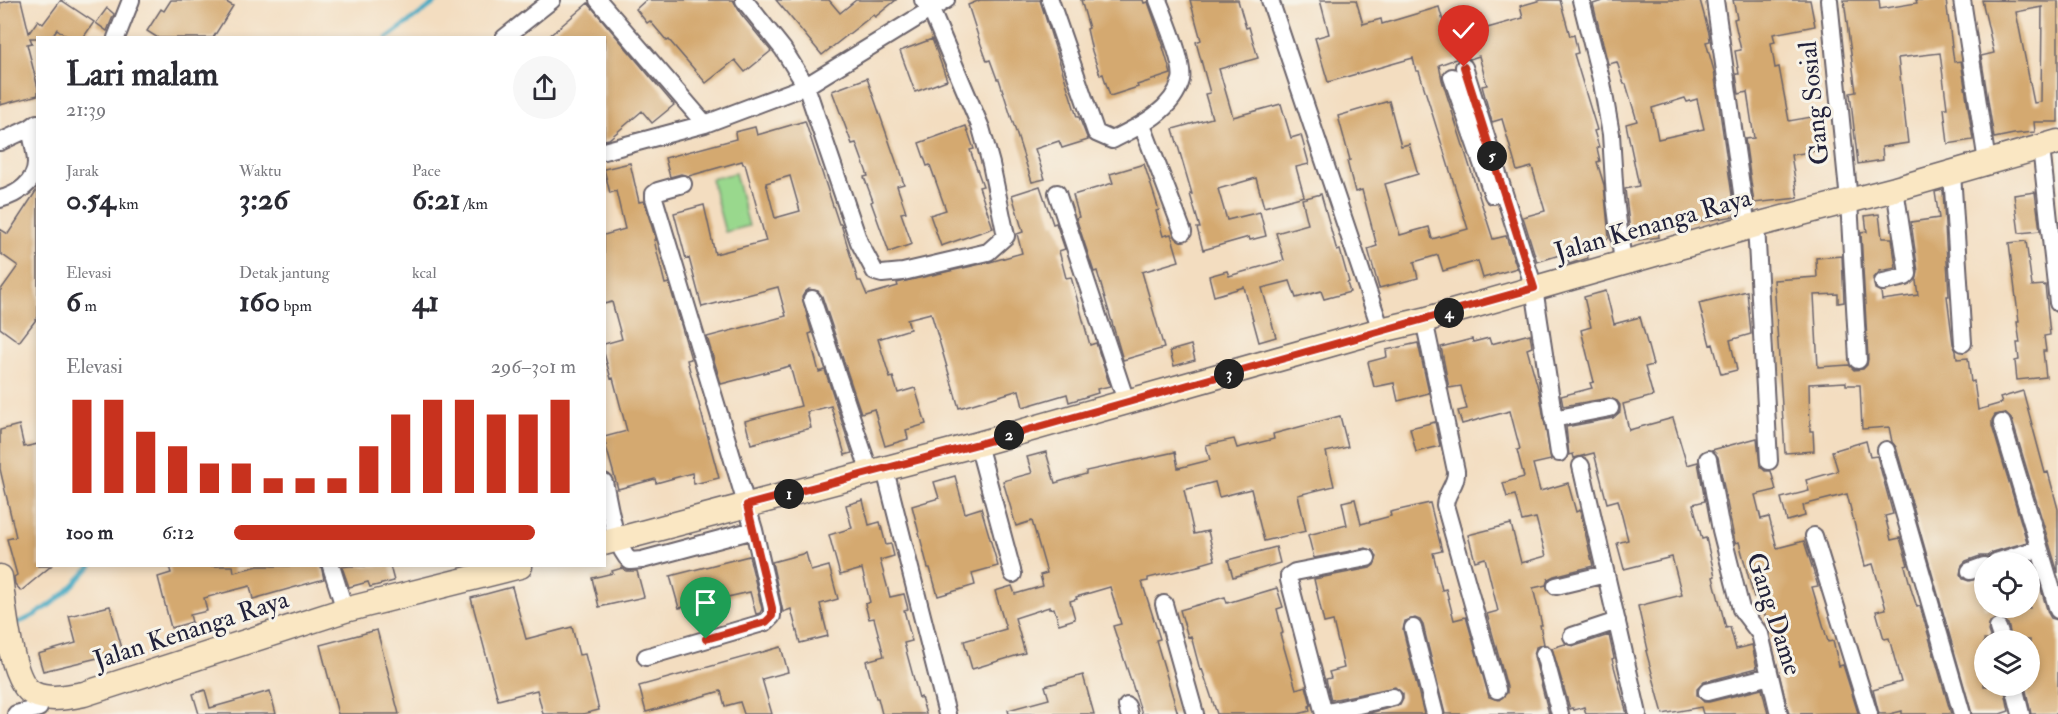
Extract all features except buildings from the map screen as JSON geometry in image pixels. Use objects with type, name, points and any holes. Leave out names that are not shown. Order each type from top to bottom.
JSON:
[{"type":"street","points":[[117,36],[131,0]]},
{"type":"street","points":[[507,36],[552,0]]},
{"type":"street","points":[[598,0],[705,124]]},
{"type":"street","points":[[744,0],[783,49],[806,86],[859,243],[875,272],[882,274],[903,272],[988,252],[1006,236],[981,128],[927,5]]},
{"type":"street","points":[[606,149],[705,124],[806,86],[927,5],[945,0]]},
{"type":"street","points":[[1050,0],[1096,133],[1112,140],[1142,125],[1157,114],[1173,97],[1182,79],[1176,50],[1158,0]]},
{"type":"street","points":[[1270,0],[1381,330]]},
{"type":"street","points":[[1581,0],[1602,83],[1611,134],[1615,200],[1623,263]]},
{"type":"street","points":[[1715,0],[1752,227],[1769,460]]},
{"type":"street","name":"Gang Sosial","points":[[1829,0],[1849,201],[1858,360]]},
{"type":"street","points":[[1962,0],[1987,162]]},
{"type":"street","points":[[1458,72],[1530,289],[1559,453]]},
{"type":"street","points":[[0,142],[34,125],[36,165],[30,180],[21,190],[0,199]]},
{"type":"street","points":[[1142,125],[1183,232]]},
{"type":"street","points":[[2049,145],[2058,303]]},
{"type":"street","name":"Jalan Kenanga Raya","points":[[611,541],[978,444],[2049,145]]},
{"type":"street","points":[[1952,173],[1963,343]]},
{"type":"street","points":[[646,657],[766,622],[772,616],[747,505],[654,198],[654,194],[658,191],[682,184]]},
{"type":"street","points":[[1883,282],[1905,277],[1908,274],[1894,189]]},
{"type":"street","points":[[1057,193],[1126,401]]},
{"type":"street","points":[[812,299],[878,471],[947,714]]},
{"type":"street","points":[[1424,320],[1456,471],[1456,477],[1445,497],[1445,505],[1497,690]]},
{"type":"street","points":[[1553,419],[1610,408]]},
{"type":"street","points":[[2002,423],[2058,610]]},
{"type":"street","points":[[978,444],[1013,574]]},
{"type":"street","points":[[1886,450],[1962,714]]},
{"type":"street","name":"Gang Dame","points":[[1708,459],[1721,530],[1741,609],[1760,634],[1779,714]]},
{"type":"street","points":[[1581,466],[1638,714]]},
{"type":"street","points":[[606,499],[611,541],[630,561],[642,561],[754,530]]},
{"type":"street","points":[[1814,536],[1869,714]]},
{"type":"street","points":[[2028,552],[2038,549]]},
{"type":"street","points":[[1367,558],[1295,572],[1289,576],[1324,714],[1393,696]]},
{"type":"street","points":[[331,567],[345,610]]},
{"type":"street","name":"Jalan Kenanga Raya","points":[[39,706],[58,698],[84,694],[345,610],[516,567]]},
{"type":"street","points":[[1556,586],[1606,574]]},
{"type":"street","points":[[0,577],[13,658],[21,683],[39,706],[16,714]]},
{"type":"street","points":[[1164,604],[1195,714]]},
{"type":"street","points":[[1572,636],[1617,621]]},
{"type":"street","points":[[1413,628],[1435,714]]},
{"type":"street","points":[[1544,654],[1560,714]]},
{"type":"street","points":[[1707,692],[1770,676]]},
{"type":"street","points":[[2016,696],[2020,714]]},
{"type":"green space","points":[[735,173],[749,226],[725,232],[711,179]]},
{"type":"waterway","points":[[390,36],[439,0]]},
{"type":"waterway","points":[[14,624],[46,608],[90,567]]},
{"type":"route","points":[[706,639],[766,622],[772,616],[747,505],[1232,374],[1534,288],[1464,67]]}]
